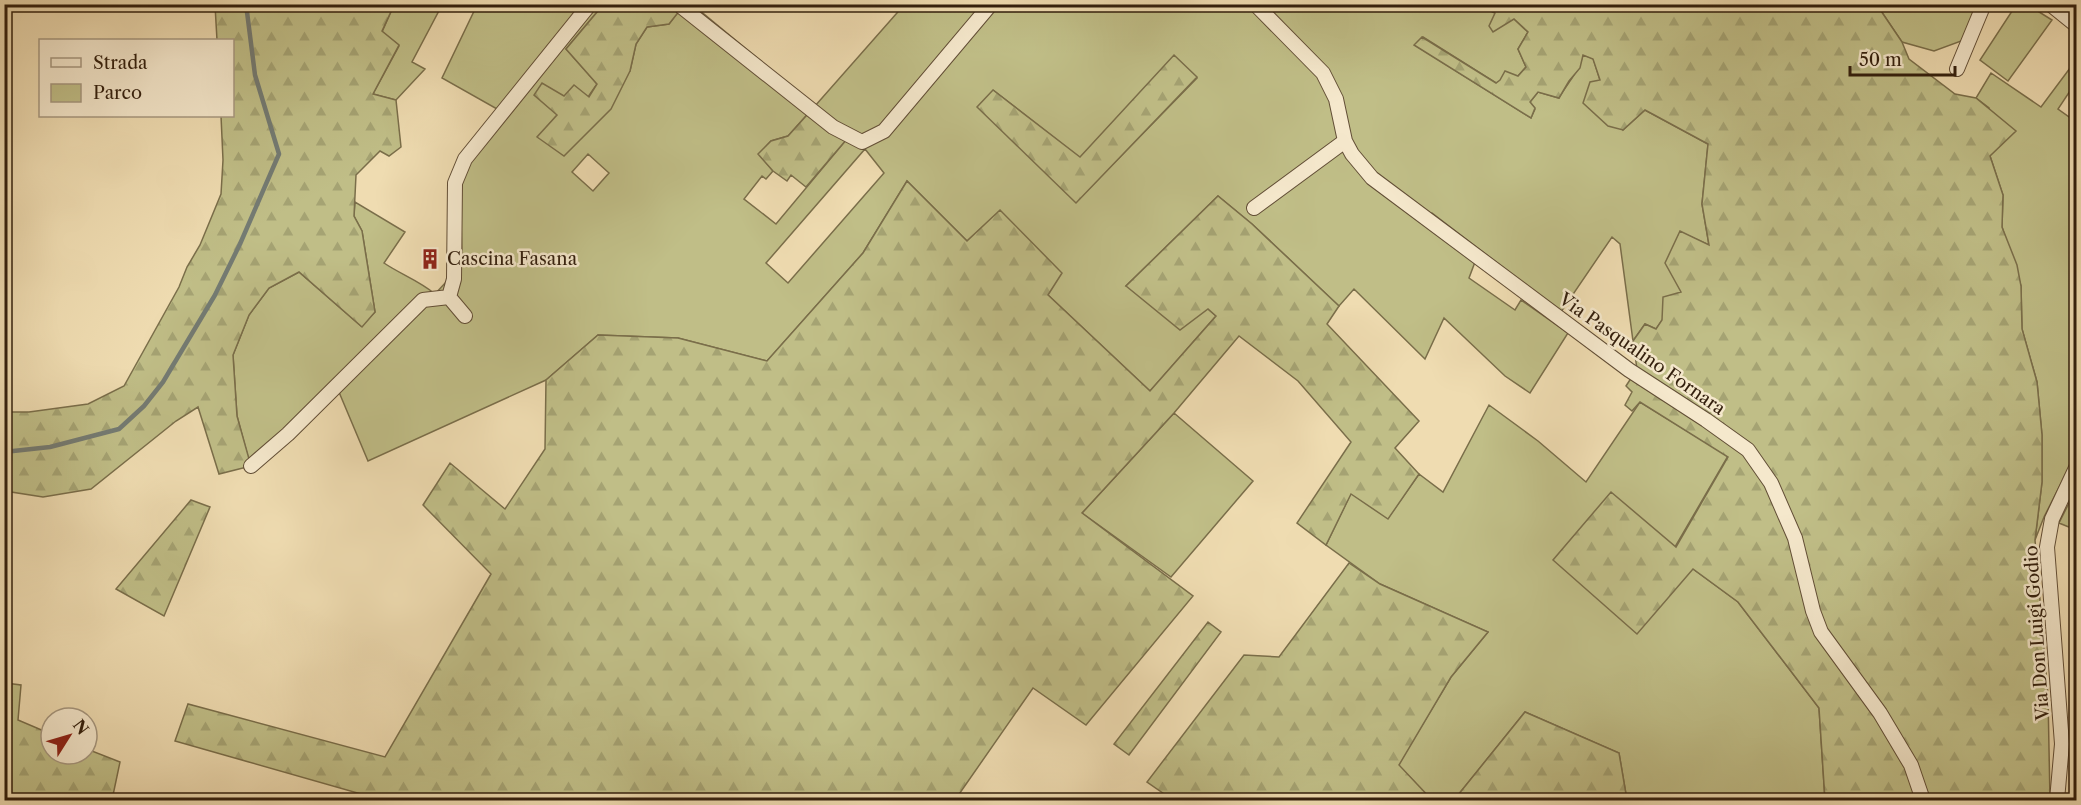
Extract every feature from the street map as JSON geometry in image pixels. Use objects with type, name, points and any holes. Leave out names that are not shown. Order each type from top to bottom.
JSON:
[{"type":"street","points":[[449,297],[453,279],[455,183],[465,159],[590,4]]},
{"type":"street","points":[[678,4],[833,127],[862,142],[884,131],[991,4]]},
{"type":"street","name":"Via Pasqualino Fornara","points":[[1255,4],[1323,73],[1336,99],[1345,141],[1362,168],[1402,202],[1629,370],[1748,450],[1771,483],[1792,531],[1821,632],[1880,713],[1911,765],[1923,801]]},
{"type":"street","points":[[1957,69],[1984,4]]},
{"type":"street","points":[[2050,4],[2076,25]]},
{"type":"street","points":[[1254,208],[1345,141]]},
{"type":"street","points":[[449,297],[465,316]]},
{"type":"street","points":[[251,466],[288,434],[423,300],[449,297]]},
{"type":"street","name":"Via Don Luigi Godio","points":[[2057,801],[2062,744],[2047,547],[2052,519],[2076,468]]},
{"type":"green space","points":[[684,4],[693,5],[815,106],[904,5],[1479,5],[1514,19],[1528,32],[1518,49],[1526,67],[1518,76],[1496,83],[1423,37],[1415,45],[1531,118],[1535,109],[1530,102],[1538,92],[1559,98],[1576,72],[1583,55],[1593,58],[1600,80],[1623,130],[1645,110],[1708,144],[1702,204],[1709,245],[1680,232],[1682,292],[1656,329],[1645,324],[1633,341],[1620,244],[1612,237],[1561,312],[1432,213],[1425,224],[1475,262],[1469,278],[1515,310],[1521,300],[1568,333],[1530,393],[1505,376],[1444,318],[1425,359],[1354,289],[1339,306],[1252,224],[1218,196],[1126,286],[1208,309],[1216,316],[1150,391],[1047,294],[1000,211],[967,241],[907,181],[863,253],[767,361],[678,338],[598,335],[546,380],[368,461],[336,385],[249,461],[237,416],[233,355],[249,315],[269,288],[299,272],[361,326],[375,312],[362,231],[354,216],[355,202],[405,232],[384,263],[390,267],[435,294],[459,268],[462,256],[460,183],[468,162],[506,114],[442,78],[477,5],[603,5],[566,49],[597,84],[588,97],[557,115],[538,138],[630,71],[636,44],[647,27],[669,24]],"holes":[[[1174,56],[1197,78],[1076,202],[993,90],[1080,158]],[[815,106],[852,133],[776,224],[744,199],[762,176],[766,179],[773,171],[759,154],[771,141],[788,136]],[[865,149],[884,173],[788,283],[766,263]],[[588,154],[609,173],[593,191],[572,172]]]},
{"type":"green space","points":[[215,5],[394,5],[382,31],[399,45],[373,94],[396,100],[401,147],[389,156],[380,151],[356,175],[354,216],[362,231],[375,312],[362,327],[299,272],[269,288],[249,315],[233,355],[237,416],[251,466],[219,474],[198,407],[176,421],[91,489],[43,497],[5,491],[4,412],[29,412],[88,404],[124,386],[200,245],[221,194],[223,160],[221,117],[234,117],[234,39],[217,39]]},
{"type":"green space","points":[[394,5],[442,5],[412,62],[425,69],[396,100],[373,94],[399,46],[382,32]]},
{"type":"green space","points":[[603,5],[684,5],[669,24],[647,27],[636,44],[630,71],[611,109],[564,156],[537,137],[557,115],[534,95],[542,83],[564,96],[574,85],[589,97],[597,84],[566,49]]},
{"type":"green space","points":[[1479,5],[1877,5],[1902,42],[1909,59],[1955,94],[1976,98],[2016,131],[1990,156],[2003,195],[2002,227],[2017,265],[2021,286],[2022,329],[2037,382],[2042,435],[2042,482],[2035,540],[2048,696],[2050,800],[1825,800],[1819,708],[1738,602],[1693,569],[1637,634],[1553,560],[1611,492],[1676,547],[1728,457],[1640,402],[1632,411],[1625,405],[1632,392],[1626,386],[1637,369],[1633,341],[1645,324],[1656,329],[1662,320],[1663,297],[1681,292],[1665,263],[1680,231],[1709,245],[1702,204],[1708,144],[1645,110],[1623,130],[1608,126],[1583,103],[1590,82],[1600,80],[1593,59],[1583,55],[1580,68],[1559,98],[1538,92],[1530,102],[1535,108],[1531,118],[1414,45],[1422,37],[1496,83],[1505,71],[1518,76],[1526,67],[1518,49],[1528,32],[1514,19],[1493,32],[1489,26],[1495,13]]},
{"type":"green space","points":[[1877,5],[1977,5],[1964,40],[1934,51],[1902,42]]},
{"type":"green space","points":[[2016,5],[2028,5],[2052,20],[2008,81],[1980,60]]},
{"type":"green space","points":[[1174,55],[1197,77],[1076,203],[977,107],[993,90],[1080,157]]},
{"type":"green space","points":[[2076,60],[2076,82],[2058,109],[2076,122],[2076,454],[2035,540],[2042,482],[2042,435],[2037,382],[2022,329],[2021,286],[2002,227],[2003,195],[1990,156],[1989,108],[1976,98],[1991,73],[2041,107]]},
{"type":"green space","points":[[815,106],[852,133],[806,187],[791,175],[787,181],[773,171],[758,154],[771,141],[788,136]]},
{"type":"green space","points":[[907,181],[967,241],[1000,210],[1062,273],[1048,295],[1150,391],[1216,316],[1208,309],[1180,330],[1126,286],[1218,196],[1252,224],[1339,306],[1327,324],[1419,421],[1395,448],[1419,474],[1388,519],[1351,494],[1326,545],[1297,523],[1351,442],[1298,381],[1239,336],[1174,413],[1082,513],[1193,596],[1086,725],[1033,688],[955,800],[382,800],[175,741],[188,704],[385,757],[491,574],[423,505],[450,463],[505,509],[545,449],[546,380],[598,335],[678,338],[767,361],[863,253]]},
{"type":"green space","points":[[1640,402],[1728,456],[1675,547],[1669,542],[1693,569],[1738,602],[1819,708],[1825,800],[1627,800],[1619,753],[1525,712],[1454,800],[1432,800],[1398,765],[1451,677],[1488,632],[1380,584],[1326,545],[1351,493],[1388,518],[1419,474],[1443,492],[1489,405],[1538,441],[1586,482]]},
{"type":"green space","points":[[1174,413],[1253,481],[1171,577],[1082,513]]},
{"type":"green space","points":[[2076,489],[2076,530],[2059,523]]},
{"type":"green space","points":[[191,500],[210,507],[164,616],[116,589]]},
{"type":"green space","points":[[1349,563],[1380,584],[1488,632],[1451,677],[1399,765],[1432,800],[1173,800],[1147,782],[1244,655],[1279,657]]},
{"type":"green space","points":[[1208,622],[1221,632],[1129,755],[1114,744]]},
{"type":"green space","points":[[5,683],[21,685],[18,720],[39,729],[39,766],[99,766],[99,754],[120,762],[112,800],[5,800]]},
{"type":"green space","points":[[1525,712],[1619,753],[1627,800],[1454,800]]},
{"type":"waterway","points":[[4,452],[50,447],[119,429],[144,406],[163,382],[215,295],[279,154],[255,75],[246,4]]},
{"type":"place","name":"Cascina Fasana","points":[[430,259]]}]
